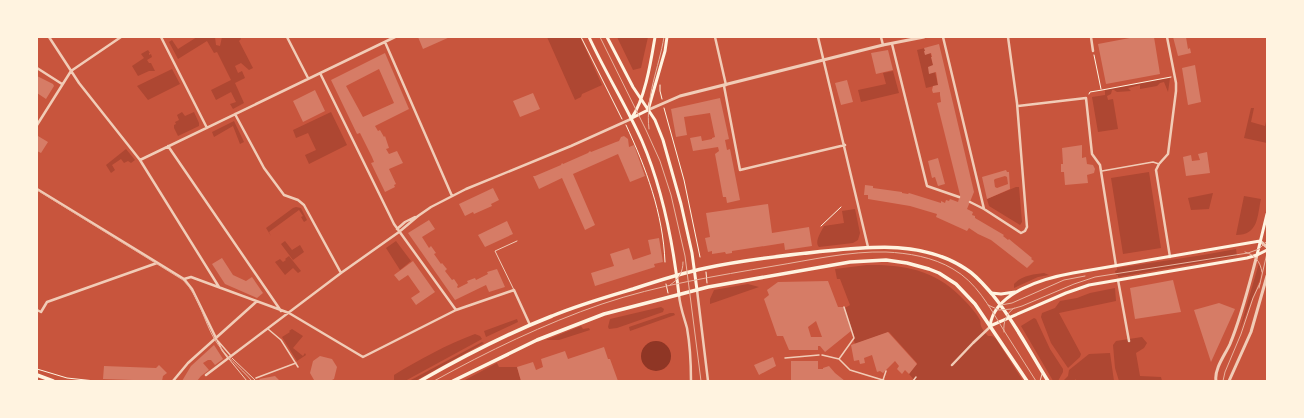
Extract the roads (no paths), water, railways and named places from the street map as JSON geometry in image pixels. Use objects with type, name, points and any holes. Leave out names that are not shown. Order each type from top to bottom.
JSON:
[{"type":"main road","points":[[589,37],[648,155],[660,190],[674,254],[679,295]]},
{"type":"main road","points":[[607,37],[633,87],[655,120],[663,140],[692,253],[697,290]]},
{"type":"main road","points":[[631,119],[641,99],[655,37]]},
{"type":"main road","points":[[631,119],[648,110],[665,51],[667,37]]},
{"type":"main road","points":[[1257,255],[1267,214]]},
{"type":"main road","points":[[990,326],[994,313],[1000,304],[1010,296],[1040,282],[1059,276],[1260,241]]},
{"type":"main road","points":[[420,381],[472,353],[530,325],[572,308],[664,279],[736,262],[806,253],[890,246],[914,249],[951,260],[979,279],[1010,317],[1048,381]]},
{"type":"main road","points":[[990,326],[1078,288],[1247,258],[1257,255],[1267,248]]},
{"type":"main road","points":[[453,381],[529,343],[604,314],[697,290],[793,272],[850,262],[897,261],[939,273],[956,284],[972,301],[1028,381]]},
{"type":"main road","points":[[991,293],[1003,294],[1019,291]]},
{"type":"main road","points":[[37,375],[53,381]]},
{"type":"street","points":[[49,37],[70,71],[140,160],[220,288]]},
{"type":"street","points":[[37,125],[70,71],[121,37]]},
{"type":"street","points":[[162,37],[207,128]]},
{"type":"street","points":[[287,37],[308,78]]},
{"type":"street","points":[[140,160],[394,37]]},
{"type":"street","points":[[715,37],[740,170],[845,145]]},
{"type":"street","points":[[818,37],[845,145],[868,247]]},
{"type":"street","points":[[881,37],[883,45]]},
{"type":"street","points":[[648,110],[676,97],[883,45],[924,37]]},
{"type":"street","points":[[943,37],[984,209]]},
{"type":"street","points":[[970,202],[984,209],[1021,233],[1025,231],[1027,227],[1018,106],[1008,37]]},
{"type":"street","points":[[1091,37],[1093,51]]},
{"type":"street","points":[[1167,37],[1175,76],[1176,91],[1168,154],[1156,170],[1170,257]]},
{"type":"street","points":[[385,42],[452,196]]},
{"type":"street","points":[[892,44],[927,186],[959,198]]},
{"type":"street","points":[[37,68],[62,84]]},
{"type":"street","points":[[320,73],[397,229],[456,310]]},
{"type":"street","points":[[1018,106],[1086,98],[1092,154],[1100,164],[1116,266]]},
{"type":"street","points":[[235,114],[264,168],[284,195],[298,200],[304,205],[341,273]]},
{"type":"street","points":[[397,229],[405,222],[452,196],[631,119]]},
{"type":"street","points":[[168,146],[281,311]]},
{"type":"street","points":[[1101,171],[1153,162],[1159,164]]},
{"type":"street","points":[[37,189],[184,279],[192,289],[216,338],[229,357]]},
{"type":"street","points":[[206,376],[341,273],[399,232],[418,216]]},
{"type":"street","points":[[1260,241],[1267,248]]},
{"type":"street","points":[[1215,380],[1217,370],[1228,348],[1240,317],[1257,255]]},
{"type":"street","points":[[37,310],[41,312],[47,302],[158,262]]},
{"type":"street","points":[[1229,381],[1251,332],[1267,276]]},
{"type":"street","points":[[184,279],[191,277],[289,313],[363,357],[456,310],[514,290],[530,325]]},
{"type":"street","points":[[1118,280],[1129,342]]},
{"type":"street","points":[[697,290],[708,381]]},
{"type":"street","points":[[679,295],[680,305],[687,329],[691,381]]},
{"type":"street","points":[[173,381],[180,370],[256,302]]},
{"type":"street","points":[[839,359],[854,338],[844,307]]},
{"type":"street","points":[[952,365],[972,342],[990,326]]},
{"type":"street","points":[[268,329],[281,340],[298,367]]},
{"type":"street","points":[[785,358],[820,355],[839,359],[850,370],[861,375],[886,381]]},
{"type":"street","points":[[256,378],[296,363]]},
{"type":"street","points":[[882,380],[886,371]]},
{"type":"street","points":[[913,381],[916,377]]},
{"type":"lane","points":[[514,290],[495,251],[516,241]]},
{"type":"lane","points":[[229,357],[247,381]]},
{"type":"lane","points":[[229,357],[256,381]]},
{"type":"lane","points":[[1040,381],[1042,372]]},
{"type":"tram line","points":[[600,37],[660,161],[671,195],[685,256],[701,381]]},
{"type":"tram line","points":[[649,129],[649,105],[664,37]]},
{"type":"tram line","points":[[37,190],[183,280],[193,293],[215,340],[223,351],[252,381]]},
{"type":"tram line","points":[[988,305],[999,310],[1012,309],[1095,277],[1248,253],[1259,249],[1267,241]]},
{"type":"tram line","points":[[434,381],[475,359],[538,329],[623,297],[644,291],[731,273],[844,254],[872,252],[903,253],[929,259],[937,261],[961,274],[969,281],[987,303],[1036,381]]},
{"type":"tram line","points":[[1245,252],[1252,255],[1256,259],[1262,272]]},
{"type":"tram line","points":[[1259,288],[1267,253]]},
{"type":"tram line","points":[[670,285],[680,275],[683,262]]},
{"type":"tram line","points":[[1001,305],[1012,303],[1064,280],[1085,276]]},
{"type":"tram line","points":[[1223,381],[1225,372],[1260,283]]},
{"type":"tram line","points":[[1004,332],[1006,318],[1014,308]]}]
